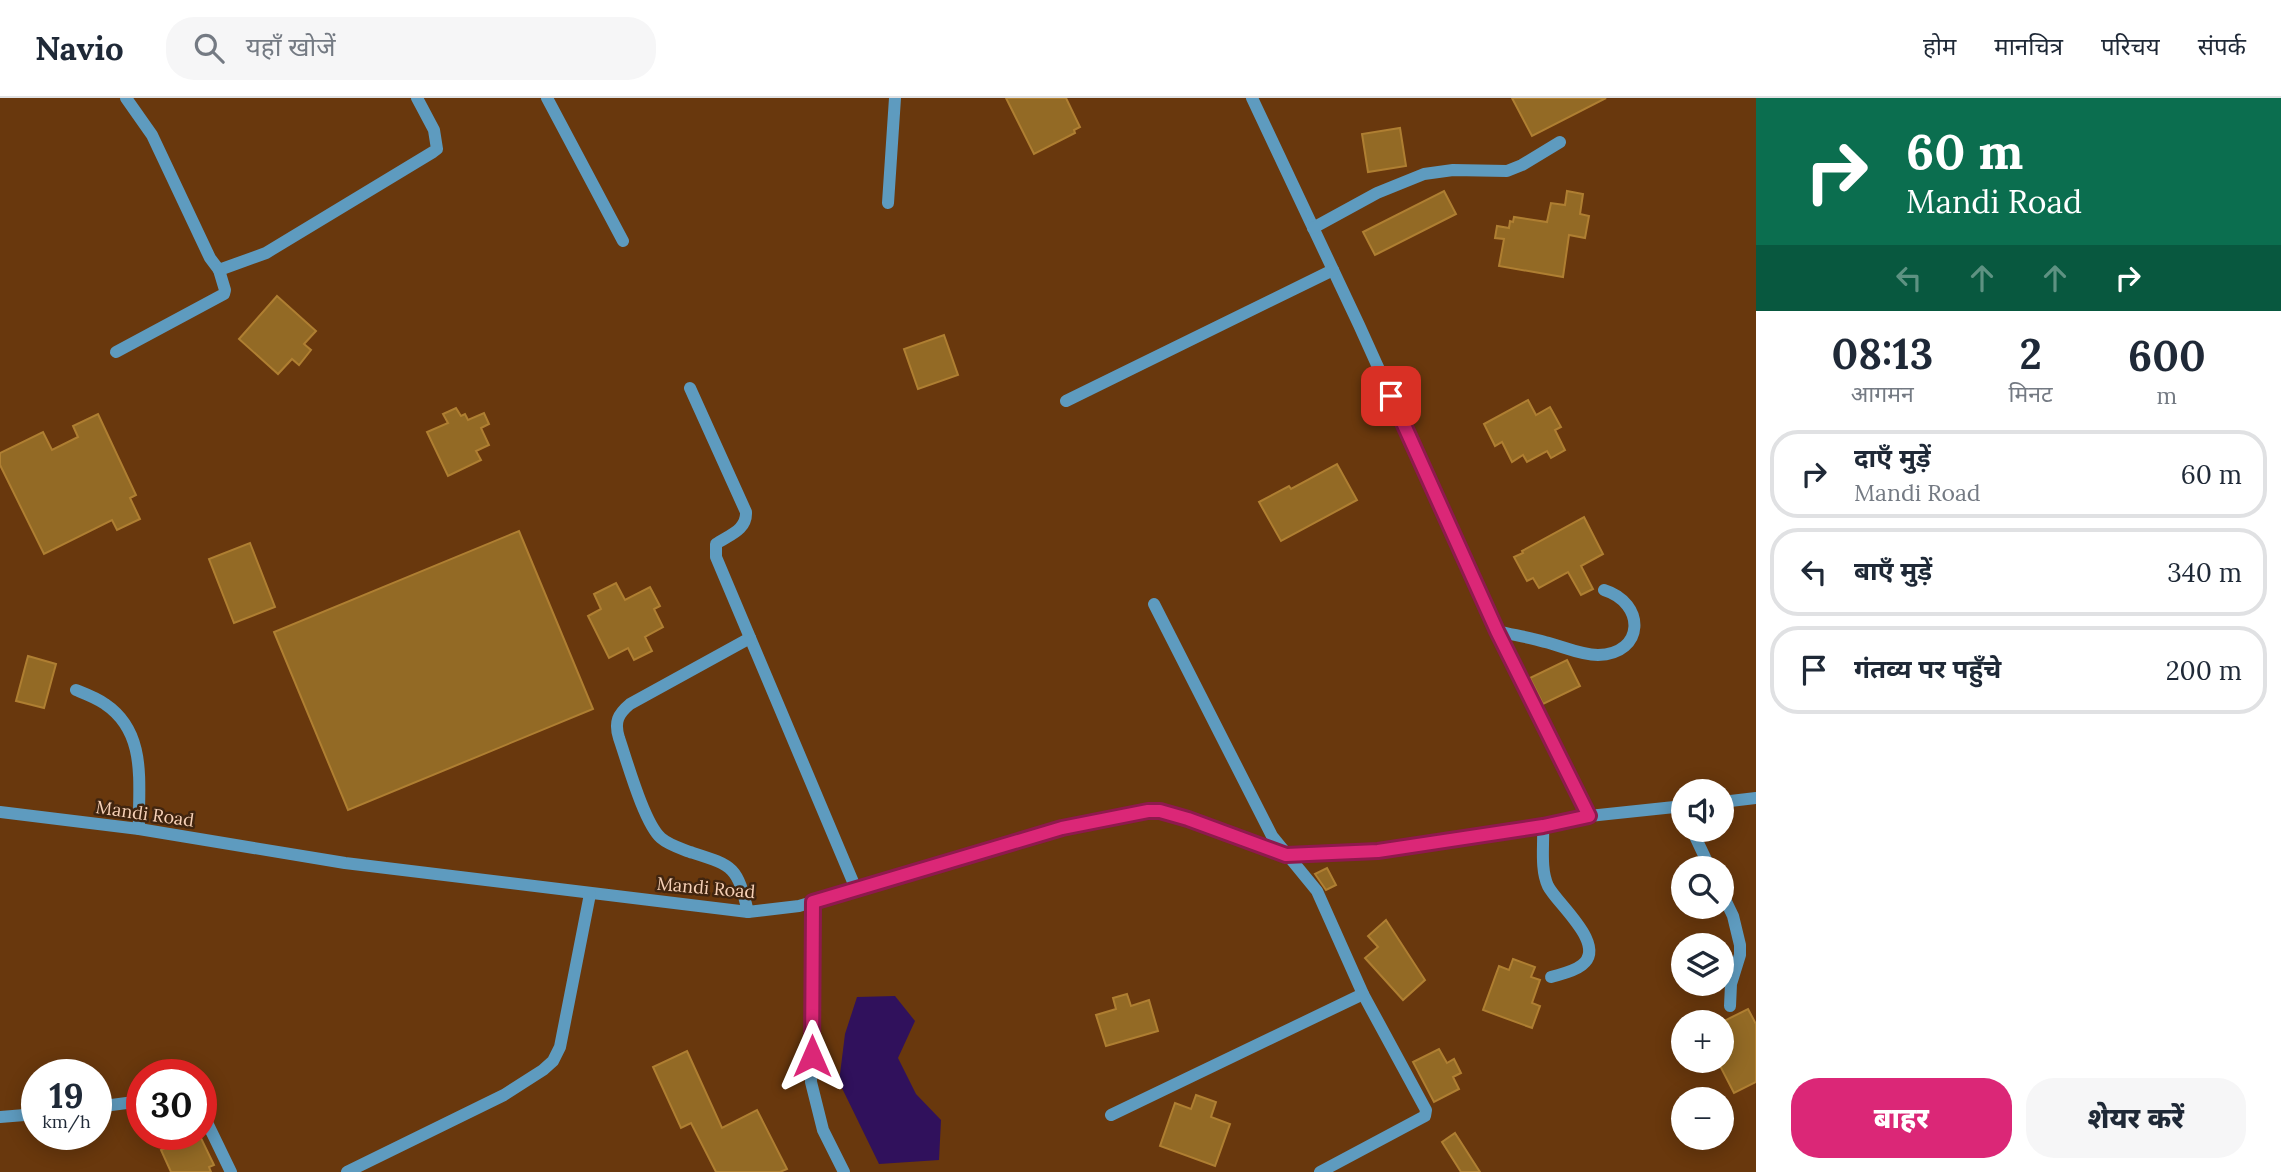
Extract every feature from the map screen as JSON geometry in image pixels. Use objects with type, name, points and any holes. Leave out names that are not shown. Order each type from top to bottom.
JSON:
[{"type":"street","points":[[116,352],[224,294],[225,290],[219,270],[210,258],[152,135],[126,98]]},
{"type":"street","points":[[219,270],[266,253],[437,149],[436,137],[417,98]]},
{"type":"street","points":[[547,98],[622,241]]},
{"type":"street","points":[[888,203],[895,98]]},
{"type":"street","points":[[1252,98],[1497,631],[1589,816]]},
{"type":"street","points":[[1313,228],[1377,193],[1424,174],[1453,170],[1507,172],[1560,142]]},
{"type":"street","points":[[1066,401],[1333,270]]},
{"type":"street","points":[[690,388],[746,512],[744,524],[716,544],[715,551],[856,889]]},
{"type":"street","points":[[1497,631],[1587,654],[1610,653],[1622,649],[1630,641],[1636,620],[1621,598],[1604,590]]},
{"type":"street","points":[[1154,604],[1272,836],[1317,891],[1363,994],[1426,1110],[1426,1114],[1320,1172]]},
{"type":"street","points":[[748,912],[741,885],[732,869],[722,862],[669,843],[654,830],[616,725],[618,717],[630,704],[750,638]]},
{"type":"street","points":[[76,690],[104,703],[131,730],[137,753],[139,829]]},
{"type":"street","points":[[1734,801],[1756,798]]},
{"type":"street","name":"Mandi Road","points":[[0,812],[139,829],[345,863],[748,912],[782,909],[813,902],[1062,828],[1148,811],[1160,811],[1188,819],[1286,855],[1378,851],[1543,826],[1589,816],[1671,809]]},
{"type":"street","points":[[1543,826],[1546,882],[1552,894],[1582,929],[1588,942],[1583,965],[1551,977]]},
{"type":"street","points":[[347,1172],[504,1095],[544,1070],[553,1061],[560,1047],[590,894]]},
{"type":"street","points":[[813,902],[811,1082],[823,1130],[844,1172]]},
{"type":"street","points":[[1730,1006],[1731,984],[1741,955],[1740,936],[1734,919]]},
{"type":"street","points":[[1111,1115],[1363,994]]},
{"type":"street","points":[[0,1117],[21,1115]]},
{"type":"street","points":[[217,1143],[231,1172]]},
{"type":"shaded area","points":[[895,996],[915,1021],[898,1058],[916,1094],[941,1120],[939,1160],[879,1164],[839,1082],[845,1034],[857,997]]},
{"type":"building","points":[[1006,98],[1066,98],[1080,127],[1074,130],[1075,133],[1034,154]]},
{"type":"building","points":[[1512,98],[1606,98],[1532,136]]},
{"type":"building","points":[[1400,128],[1406,166],[1368,172],[1362,134]]},
{"type":"building","points":[[1444,191],[1456,214],[1375,255],[1363,232]]},
{"type":"building","points":[[1567,191],[1583,194],[1580,214],[1589,216],[1585,238],[1569,235],[1563,277],[1499,266],[1504,239],[1495,238],[1497,226],[1509,228],[1514,217],[1547,222],[1551,203],[1565,205]]},
{"type":"building","points":[[277,296],[316,331],[304,344],[311,350],[299,365],[292,359],[278,374],[239,339]]},
{"type":"building","points":[[944,335],[958,375],[918,389],[904,349]]},
{"type":"building","points":[[1528,400],[1536,415],[1550,407],[1561,427],[1555,430],[1565,450],[1551,458],[1547,451],[1527,462],[1523,455],[1512,462],[1502,442],[1495,446],[1484,424]]},
{"type":"building","points":[[456,408],[461,416],[465,414],[468,420],[484,413],[489,424],[481,428],[489,445],[476,451],[481,460],[448,476],[427,432],[448,423],[443,414]]},
{"type":"building","points":[[98,414],[136,495],[130,498],[140,519],[117,530],[112,520],[44,554],[0,465],[0,453],[43,432],[52,450],[78,437],[73,426]]},
{"type":"building","points":[[1337,464],[1357,500],[1281,541],[1259,502],[1289,486],[1291,489]]},
{"type":"building","points":[[1584,517],[1603,554],[1581,566],[1593,589],[1581,595],[1568,572],[1539,588],[1533,578],[1527,581],[1514,557]]},
{"type":"building","points":[[519,531],[593,709],[348,810],[274,632]]},
{"type":"building","points":[[250,543],[275,607],[234,623],[209,559]]},
{"type":"building","points":[[616,583],[625,600],[650,587],[660,606],[654,609],[663,627],[645,637],[652,651],[634,660],[628,648],[609,658],[588,616],[601,609],[594,594]]},
{"type":"building","points":[[28,656],[56,664],[44,708],[16,701]]},
{"type":"building","points":[[1567,660],[1580,686],[1543,704],[1530,678]]},
{"type":"building","points":[[1327,868],[1336,885],[1326,890],[1315,874]]},
{"type":"building","points":[[1386,920],[1425,980],[1403,1000],[1365,958],[1378,947],[1368,936]]},
{"type":"building","points":[[1513,959],[1535,967],[1531,977],[1540,980],[1532,1003],[1540,1006],[1532,1028],[1483,1010],[1499,966],[1509,970]]},
{"type":"building","points":[[1127,994],[1131,1006],[1149,1000],[1158,1031],[1106,1046],[1096,1015],[1116,1009],[1113,998]]},
{"type":"building","points":[[1748,1009],[1756,1024],[1756,1082],[1734,1093],[1734,1087],[1731,1087],[1724,1073],[1734,1073],[1734,1016]]},
{"type":"building","points":[[1439,1049],[1447,1063],[1454,1059],[1461,1073],[1453,1077],[1459,1089],[1434,1102],[1413,1062]]},
{"type":"building","points":[[687,1051],[722,1128],[757,1110],[787,1169],[780,1172],[716,1172],[691,1123],[681,1128],[653,1067]]},
{"type":"building","points":[[1196,1095],[1216,1102],[1211,1117],[1230,1124],[1215,1166],[1160,1146],[1175,1103],[1191,1109]]},
{"type":"building","points":[[1455,1133],[1480,1172],[1461,1172],[1442,1142]]},
{"type":"building","points":[[161,1150],[207,1150],[214,1165],[209,1167],[211,1172],[171,1172]]},
{"type":"route","points":[[812,1056],[813,902],[1062,828],[1129,813],[1160,811],[1286,855],[1378,851],[1495,834],[1589,816],[1497,631],[1391,396]]}]
